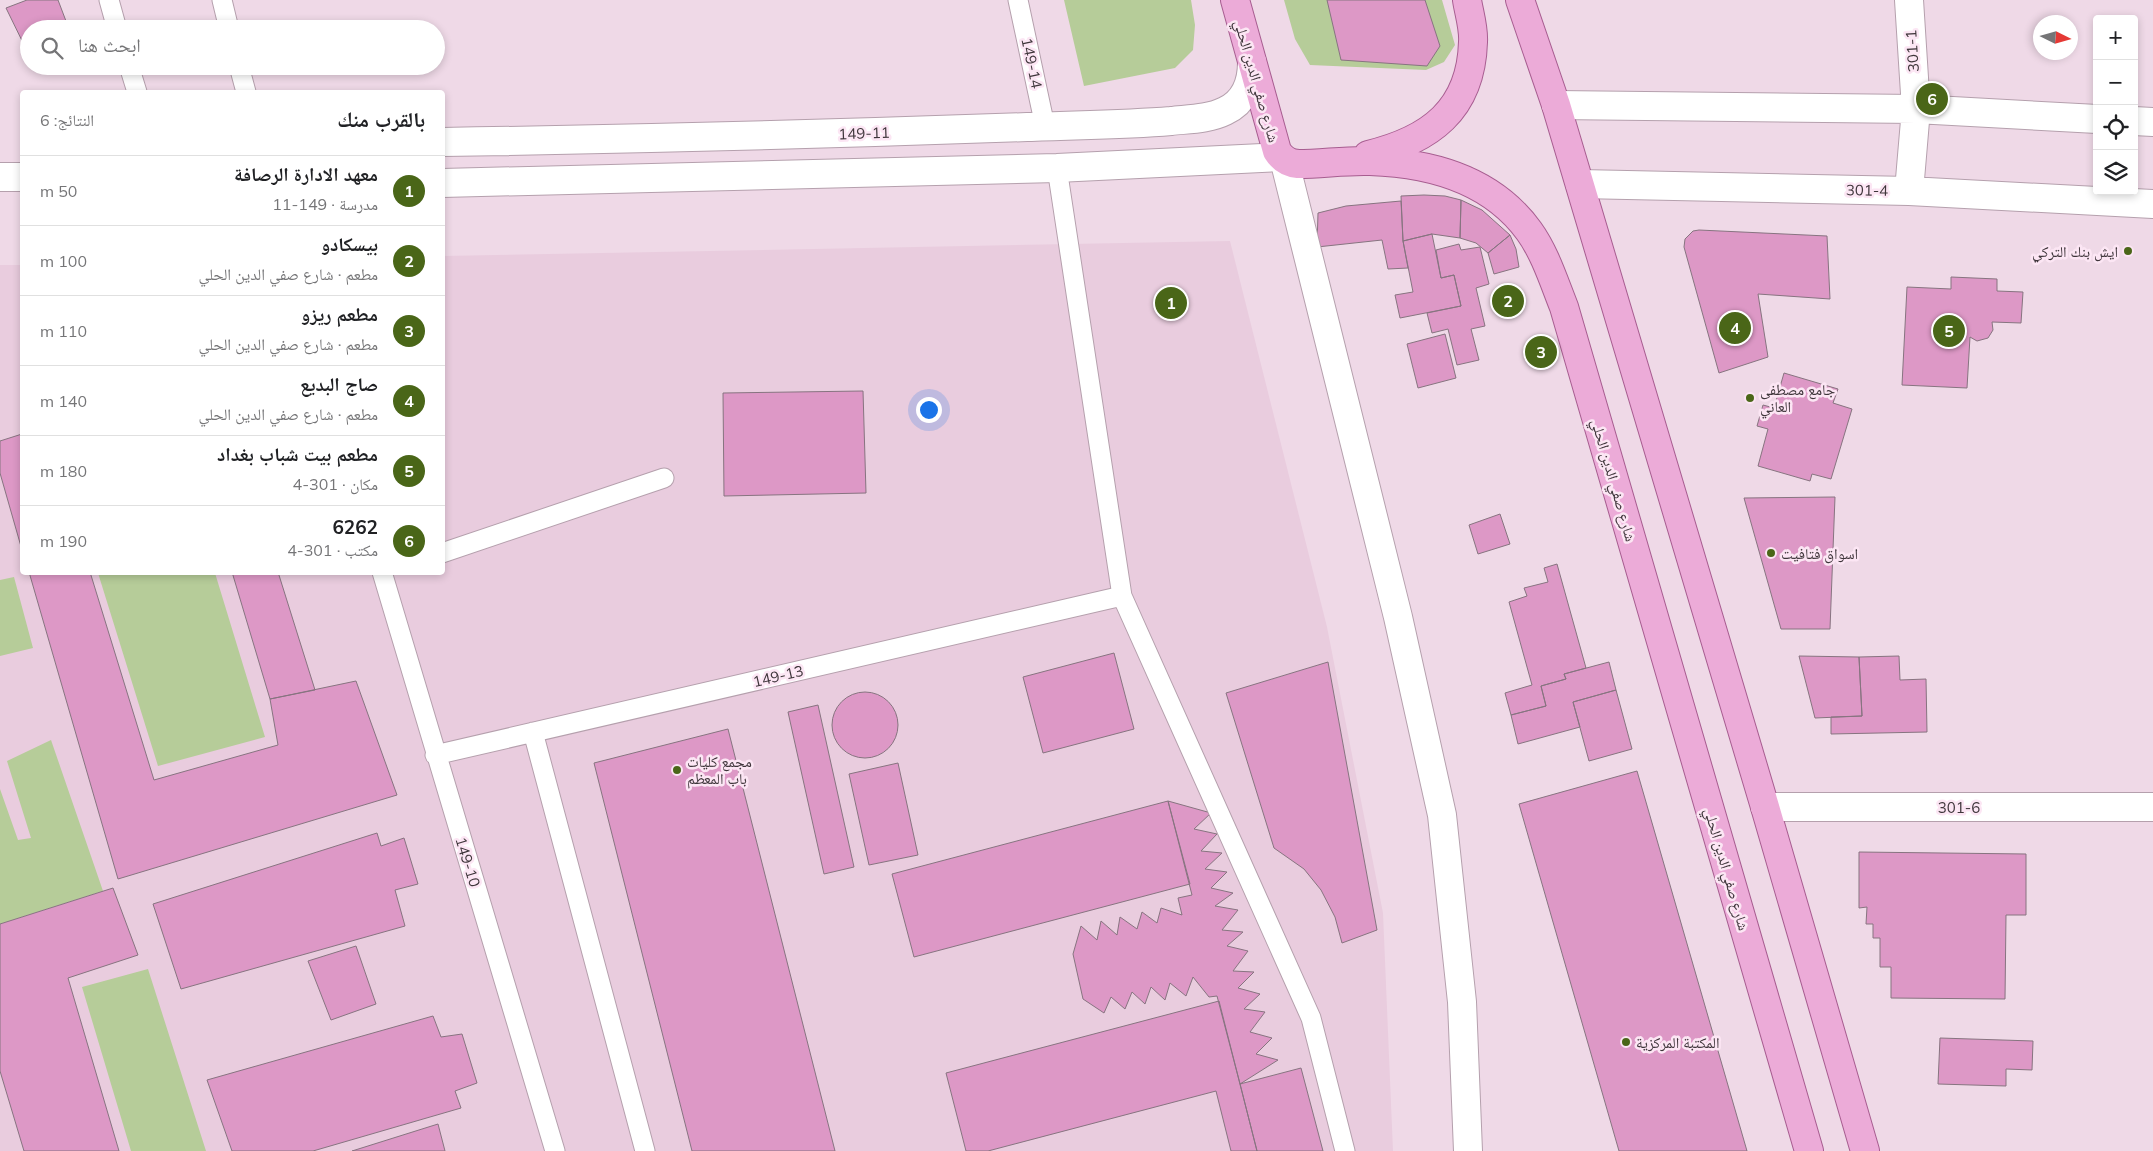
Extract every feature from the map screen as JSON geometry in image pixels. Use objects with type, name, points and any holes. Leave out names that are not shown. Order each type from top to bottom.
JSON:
[{"type":"main road","name":"شارع صفي الدين الحلي","points":[[1235,0],[1277,151],[1283,158],[1298,164],[1340,161],[1408,164],[1448,173],[1469,181],[1488,192],[1511,210],[1530,232],[1549,269],[1564,307],[1809,1151]]},
{"type":"main road","points":[[1340,161],[1385,151],[1410,142],[1437,125],[1457,101],[1470,72],[1473,40],[1467,0]]},
{"type":"main road","points":[[1520,0],[1556,105],[1580,184],[1865,1151]]},
{"type":"street","name":"301-1","points":[[1909,0],[1916,110],[1909,191]]},
{"type":"street","name":"149-11","points":[[445,142],[807,135],[1132,124],[1214,115],[1226,111],[1242,98],[1248,88],[1252,76],[1252,62]]},
{"type":"street","points":[[1556,105],[1916,110],[2093,119]]},
{"type":"street","points":[[2138,121],[2153,122]]},
{"type":"street","points":[[445,183],[1058,168],[1283,158],[1398,617],[1442,814],[1462,1002],[1468,1151]]},
{"type":"street","points":[[0,177],[20,177]]},
{"type":"street","name":"301-4","points":[[1580,184],[1909,191],[2153,204]]},
{"type":"street","name":"301-6","points":[[1765,807],[2153,807]]},
{"type":"lane","points":[[108,0],[114,20]]},
{"type":"lane","points":[[222,0],[227,20]]},
{"type":"lane","name":"149-14","points":[[1018,0],[1046,126]]},
{"type":"lane","points":[[132,75],[136,90]]},
{"type":"lane","points":[[241,75],[245,90]]},
{"type":"lane","points":[[1058,168],[1122,596],[1311,1018],[1345,1151]]},
{"type":"lane","points":[[445,552],[664,478]]},
{"type":"lane","name":"149-10","points":[[384,575],[435,755],[555,1151]]},
{"type":"lane","name":"149-13","points":[[435,755],[1122,596]]},
{"type":"lane","points":[[533,732],[645,1151]]},
{"type":"shaded area","name":"مجمع كليات باب المعظم","points":[[1230,241],[1327,627],[1383,913],[1393,1151],[0,1151],[0,265],[20,265],[20,575],[445,575],[445,256]]},
{"type":"green space","points":[[1064,0],[1191,0],[1195,25],[1193,50],[1175,68],[1084,86]]},
{"type":"green space","points":[[1284,0],[1442,0],[1455,45],[1444,62],[1426,70],[1310,65],[1295,39]]},
{"type":"green space","points":[[99,575],[216,575],[265,737],[158,766]]},
{"type":"green space","points":[[14,577],[33,648],[0,656],[0,580]]},
{"type":"green space","points":[[51,740],[103,891],[0,924],[0,789],[18,840],[31,838],[7,761]]},
{"type":"green space","points":[[148,969],[206,1151],[131,1151],[82,987]]},
{"type":"building","points":[[27,0],[58,0],[66,20],[20,20],[20,37],[6,8]]},
{"type":"building","points":[[1327,0],[1425,0],[1440,46],[1427,66],[1341,60]]},
{"type":"building","points":[[1401,196],[1445,196],[1461,200],[1460,238],[1432,234],[1403,241]]},
{"type":"building","points":[[1461,200],[1482,210],[1510,235],[1488,253],[1476,243],[1460,238]]},
{"type":"building","points":[[1401,201],[1403,241],[1408,268],[1388,269],[1382,240],[1317,247],[1318,213],[1346,206]]},
{"type":"building","points":[[1693,231],[1827,236],[1830,299],[1758,294],[1768,357],[1719,373],[1684,247],[1685,239]]},
{"type":"building","points":[[1432,234],[1441,278],[1454,275],[1461,306],[1400,318],[1395,295],[1413,292],[1403,241]]},
{"type":"building","points":[[1510,235],[1516,249],[1519,267],[1494,274],[1488,253]]},
{"type":"building","points":[[1459,244],[1461,250],[1480,247],[1489,284],[1476,288],[1485,326],[1471,329],[1479,360],[1457,365],[1448,329],[1432,333],[1427,313],[1461,306],[1454,275],[1441,278],[1436,250]]},
{"type":"building","points":[[1951,277],[1997,279],[1997,291],[2023,292],[2021,323],[1992,322],[1993,330],[1988,338],[1977,341],[1970,337],[1967,388],[1902,385],[1907,287],[1951,289]]},
{"type":"building","points":[[1445,334],[1456,378],[1418,388],[1407,344]]},
{"type":"building","points":[[1784,373],[1838,389],[1833,403],[1852,409],[1831,479],[1812,474],[1810,481],[1758,466],[1768,429],[1757,426],[1763,405],[1774,408]]},
{"type":"building","points":[[863,391],[866,493],[724,496],[723,393]]},
{"type":"building","points":[[20,435],[20,543],[0,473],[0,441]]},
{"type":"building","points":[[1835,497],[1830,629],[1781,629],[1744,498]]},
{"type":"building","points":[[1500,514],[1510,544],[1478,554],[1469,525]]},
{"type":"building","points":[[1557,564],[1586,668],[1564,674],[1566,679],[1541,686],[1546,706],[1511,715],[1505,693],[1532,685],[1509,602],[1527,596],[1524,588],[1548,582],[1544,568]]},
{"type":"building","points":[[30,575],[91,575],[154,780],[278,745],[270,699],[356,681],[397,795],[118,879]]},
{"type":"building","points":[[233,575],[279,575],[315,690],[270,699]]},
{"type":"building","points":[[1114,653],[1134,729],[1043,753],[1023,677]]},
{"type":"building","points":[[1799,656],[1859,657],[1862,716],[1815,718]]},
{"type":"building","points":[[1899,656],[1900,680],[1926,679],[1927,732],[1831,734],[1831,717],[1862,716],[1859,657]]},
{"type":"building","points":[[1328,662],[1377,930],[1342,943],[1335,917],[1321,890],[1304,869],[1274,848],[1226,693]]},
{"type":"building","points":[[1609,662],[1616,690],[1573,702],[1580,727],[1518,744],[1511,715],[1546,706],[1541,686],[1566,679],[1564,674]]},
{"type":"building","points":[[1616,690],[1632,749],[1589,761],[1573,702]]},
{"type":"building","points":[[865,692],[878,695],[888,702],[895,712],[898,725],[895,738],[888,748],[878,755],[865,758],[852,755],[842,748],[835,738],[832,725],[835,712],[842,702],[852,695]]},
{"type":"building","points":[[818,705],[854,867],[824,874],[788,712]]},
{"type":"building","points":[[728,729],[835,1151],[692,1151],[594,763]]},
{"type":"building","points":[[898,763],[918,855],[869,865],[849,774]]},
{"type":"building","points":[[1637,771],[1747,1151],[1619,1151],[1519,804]]},
{"type":"building","points":[[1168,801],[1211,813],[1194,829],[1217,834],[1201,851],[1222,853],[1205,869],[1227,872],[1211,888],[1233,893],[1215,906],[1238,910],[1222,930],[1243,932],[1227,946],[1248,951],[1233,971],[1254,972],[1238,988],[1260,994],[1244,1009],[1265,1012],[1250,1032],[1272,1038],[1256,1054],[1278,1060],[1240,1084],[1217,996],[1209,997],[1193,977],[1186,996],[1170,983],[1165,1000],[1151,987],[1145,1004],[1132,992],[1125,1009],[1111,997],[1104,1013],[1083,999],[1073,954],[1081,926],[1097,940],[1101,921],[1117,935],[1120,917],[1137,929],[1142,912],[1157,923],[1161,908],[1182,915],[1178,898],[1192,895]]},
{"type":"building","points":[[1168,801],[1190,884],[914,957],[892,874]]},
{"type":"building","points":[[377,833],[381,846],[404,838],[418,884],[395,890],[405,926],[181,989],[153,904]]},
{"type":"building","points":[[1859,852],[2026,854],[2026,915],[2006,915],[2005,999],[1891,998],[1891,967],[1880,967],[1880,938],[1873,938],[1873,924],[1866,924],[1867,907],[1859,908]]},
{"type":"building","points":[[113,888],[138,955],[68,978],[119,1151],[24,1151],[0,1071],[0,924]]},
{"type":"building","points":[[356,946],[376,1004],[331,1020],[308,961]]},
{"type":"building","points":[[1219,1001],[1257,1151],[1231,1151],[1216,1091],[988,1151],[966,1151],[946,1073]]},
{"type":"building","points":[[433,1016],[441,1037],[462,1034],[477,1083],[455,1091],[461,1108],[313,1151],[232,1151],[207,1080]]},
{"type":"building","points":[[1940,1038],[2033,1041],[2032,1070],[2006,1069],[2006,1086],[1938,1084]]},
{"type":"building","points":[[1301,1068],[1323,1151],[1257,1151],[1240,1084]]},
{"type":"building","points":[[438,1124],[445,1151],[352,1151]]},
{"type":"place","name":"6262","points":[[1932,99]]},
{"type":"place","name":"ايش بنك التركي","points":[[2128,251]]},
{"type":"place","name":"بيسكادو","points":[[1508,301]]},
{"type":"place","name":"معهد الادارة الرصافة","points":[[1171,303]]},
{"type":"place","name":"صاج البديع","points":[[1735,328]]},
{"type":"place","name":"مطعم بيت شباب بغداد","points":[[1949,331]]},
{"type":"place","name":"مطعم ريزو","points":[[1541,352]]},
{"type":"place","name":"جامع مصطفى العاني","points":[[1750,398]]},
{"type":"place","name":"اسواق فتافيت","points":[[1771,553]]},
{"type":"place","name":"مجمع كليات باب المعظم","points":[[677,770]]},
{"type":"place","name":"المكتبة المركزية","points":[[1626,1042]]}]
